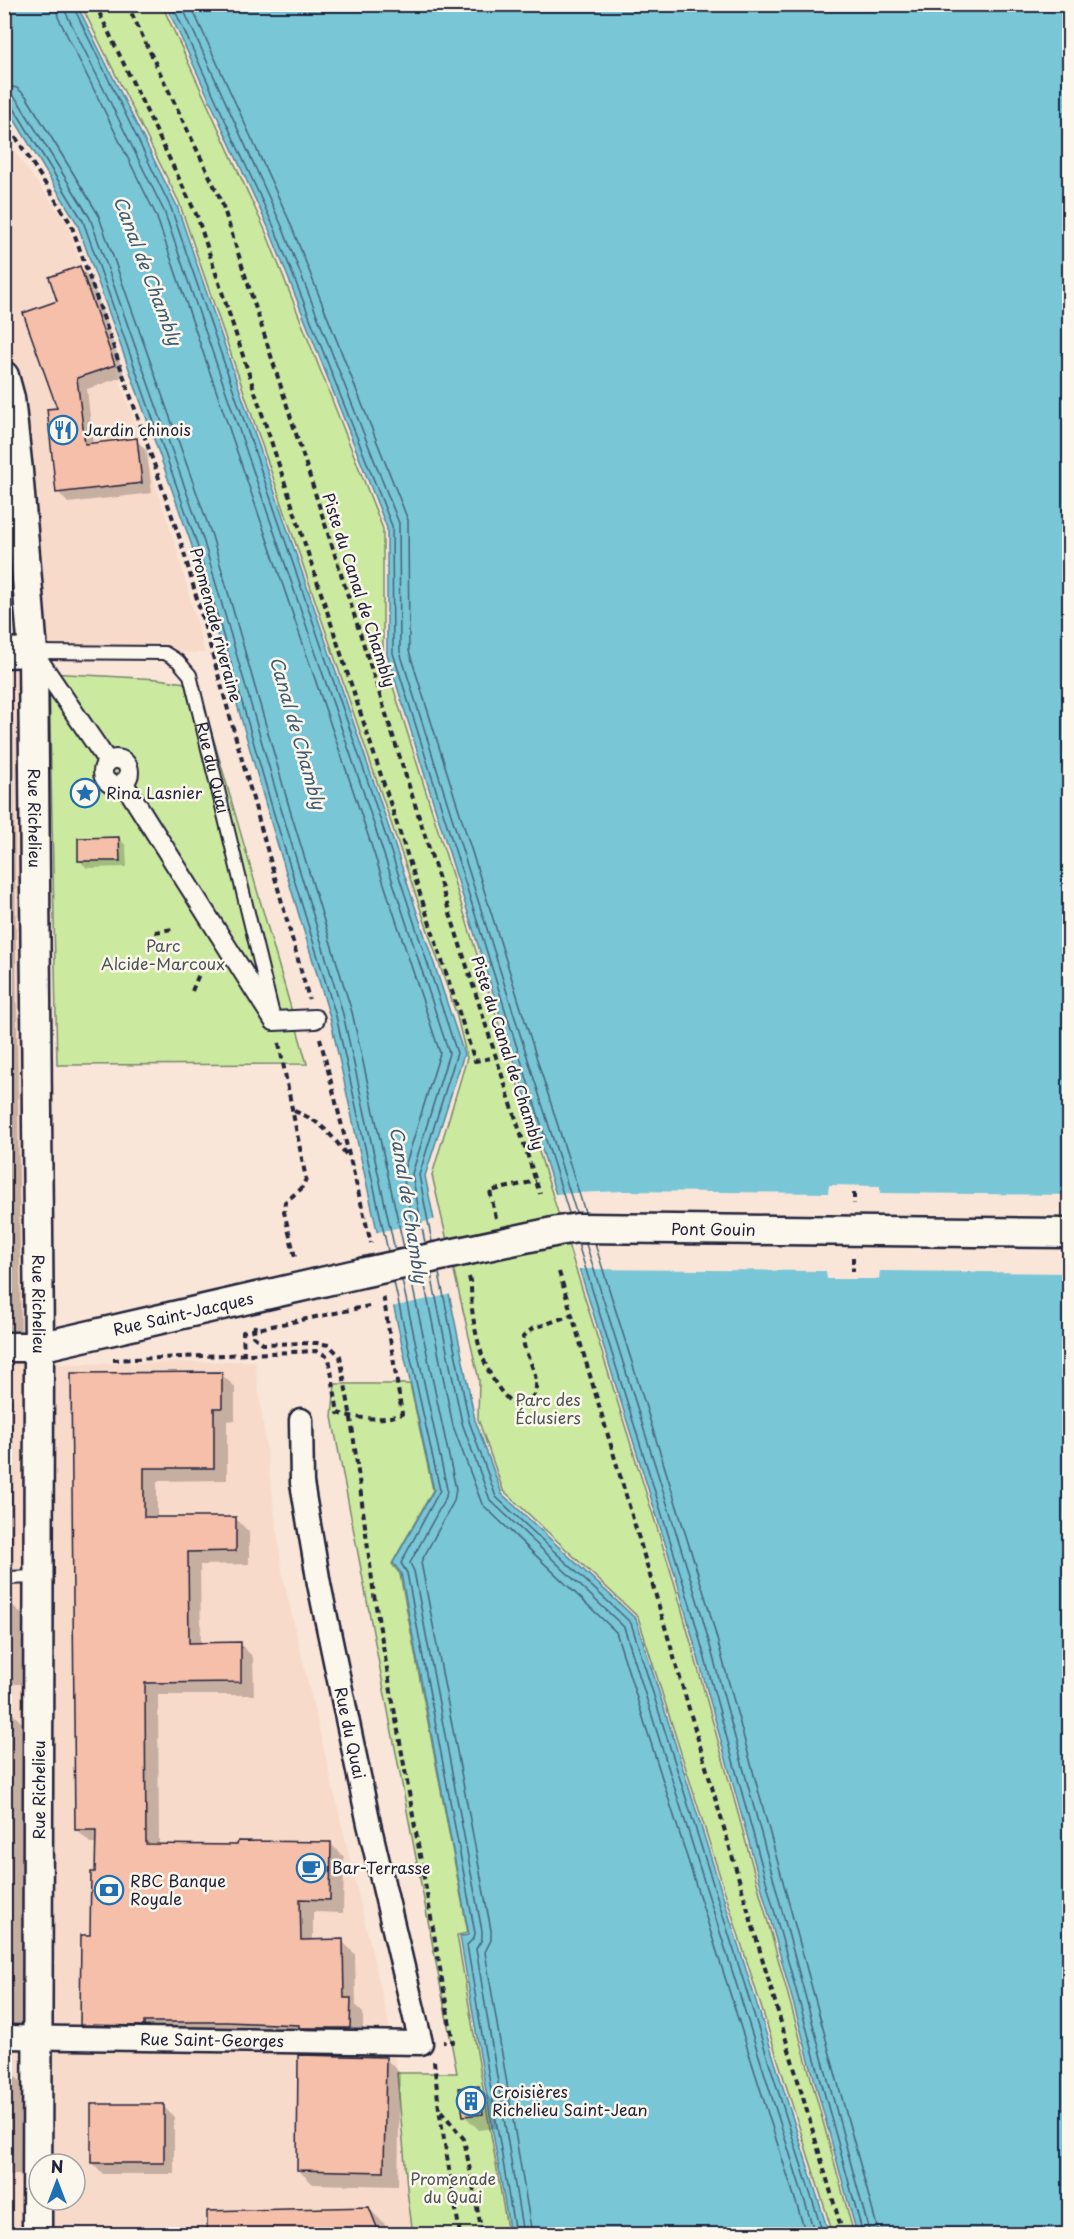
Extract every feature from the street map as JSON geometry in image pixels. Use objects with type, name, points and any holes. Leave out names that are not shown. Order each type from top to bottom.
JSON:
[{"type":"street","name":"Rue Richelieu","points":[[4,376],[11,408],[33,652],[39,1347],[38,2235]]},
{"type":"street","points":[[4,652],[33,652],[108,762],[103,773],[107,781],[115,785],[123,782],[274,1021],[315,1019]]},
{"type":"street","name":"Pont Gouin","points":[[371,1280],[547,1233],[578,1228],[1070,1233]]},
{"type":"street","name":"Rue Saint-Jacques","points":[[4,1347],[39,1347],[371,1280]]},
{"type":"street","name":"Rue du Quai","points":[[301,1420],[302,1483],[319,1584],[369,1824],[429,2046]]},
{"type":"street","name":"Rue Saint-Georges","points":[[4,2037],[429,2046]]},
{"type":"lane","name":"Rue du Quai","points":[[33,652],[165,653],[178,661],[190,675],[274,1021]]},
{"type":"lane","points":[[4,1578],[39,1577]]},
{"type":"path","points":[[95,4],[197,216],[476,1061],[497,1057]]},
{"type":"path","name":"Piste du Canal de Chambly","points":[[127,4],[221,200],[540,1194]]},
{"type":"path","name":"Promenade riveraine","points":[[4,119],[72,224],[181,542],[315,1019],[372,1245]]},
{"type":"path","points":[[155,932],[172,929]]},
{"type":"path","points":[[192,991],[199,974]]},
{"type":"path","points":[[274,1021],[306,1179],[302,1189],[285,1202],[284,1212],[297,1265]]},
{"type":"path","points":[[294,1111],[312,1118],[329,1131],[350,1160]]},
{"type":"path","points":[[496,1218],[490,1191],[536,1181]]},
{"type":"path","points":[[854,1193],[854,1204]]},
{"type":"path","points":[[468,1271],[473,1315],[485,1364],[492,1380],[511,1403],[520,1405],[529,1401],[535,1392],[535,1375],[523,1346],[523,1337],[532,1329],[571,1315]]},
{"type":"path","points":[[559,1272],[843,2235]]},
{"type":"path","points":[[109,1360],[315,1352],[329,1358],[338,1413],[351,1418],[393,1418],[402,1414],[371,1280]]},
{"type":"path","points":[[244,1356],[243,1332],[369,1306]]},
{"type":"path","points":[[253,1330],[253,1336],[263,1344],[317,1343],[329,1345],[340,1356],[344,1372],[374,1595],[453,2042],[429,2046],[460,2235]]},
{"type":"path","points":[[440,2109],[465,2139],[482,2235]]},
{"type":"shaded area","points":[[4,137],[67,223],[175,543],[205,653],[34,652],[39,1347],[62,1364],[255,1361],[283,1577],[391,2032],[413,2234],[5,2234]]},
{"type":"green space","name":"Parc des Éclusiers","points":[[81,5],[162,5],[265,230],[383,529],[383,655],[675,1585],[854,2234],[833,2234],[638,1617],[503,1490],[478,1419],[479,1380],[432,1175],[467,1058],[456,1013],[179,202]]},
{"type":"green space","name":"Parc Alcide-Marcoux","points":[[49,673],[158,679],[185,683],[203,702],[307,1064],[57,1065]]},
{"type":"green space","name":"Promenade du Quai","points":[[335,1384],[410,1384],[433,1490],[392,1564],[400,1574],[468,1933],[457,1935],[508,2234],[413,2234],[397,2073],[457,2073],[332,1417]]},
{"type":"water","name":"Canal de Chambly","points":[[5,5],[77,5],[177,206],[464,1054],[425,1176],[475,1420],[502,1494],[636,1619],[829,2234],[510,2234],[460,1936],[469,1935],[401,1573],[393,1563],[434,1490],[330,1017],[269,816],[191,543],[77,223],[5,104]]},
{"type":"water","points":[[166,5],[1069,5],[1069,2234],[857,2234],[677,1581],[387,654],[387,528],[269,229]]},
{"type":"pier","points":[[829,1185],[880,1186],[880,1193],[1069,1195],[1069,1273],[880,1271],[879,1279],[827,1279],[826,1271],[577,1269],[553,1194],[623,1191],[828,1193]]},
{"type":"pier","points":[[437,1219],[452,1294],[391,1307],[374,1233]]},
{"type":"building","points":[[80,266],[115,365],[77,378],[85,444],[137,438],[142,483],[56,493],[47,409],[57,408],[23,313],[57,301],[49,277]]},
{"type":"building","points":[[119,837],[120,861],[78,861],[78,838]]},
{"type":"building","points":[[222,1372],[222,1408],[214,1408],[214,1468],[144,1468],[144,1517],[236,1517],[236,1551],[188,1552],[189,1643],[241,1642],[241,1682],[145,1683],[146,1844],[237,1845],[238,1841],[331,1842],[330,1900],[300,1899],[301,1940],[343,1939],[344,1998],[351,1998],[350,2028],[299,2028],[299,2025],[227,2022],[144,2022],[144,2026],[80,2025],[81,1935],[90,1935],[91,1872],[95,1872],[96,1830],[75,1830],[71,1373]]},
{"type":"building","points":[[298,2055],[386,2057],[384,2172],[297,2170]]},
{"type":"building","name":"Croisières Richelieu Saint-Jean","points":[[479,2086],[483,2114],[463,2116],[459,2088]]},
{"type":"building","points":[[91,2104],[164,2104],[164,2163],[91,2163]]},
{"type":"building","points":[[369,2207],[380,2235],[207,2235],[207,2211]]},
{"type":"place","name":"Jardin chinois","points":[[63,430]]},
{"type":"place","name":"Rina Lasnier","points":[[85,793]]},
{"type":"place","name":"Bar-Terrasse","points":[[311,1868]]},
{"type":"place","name":"RBC Banque Royale","points":[[109,1890]]},
{"type":"place","name":"Croisières Richelieu Saint-Jean","points":[[471,2101]]}]
